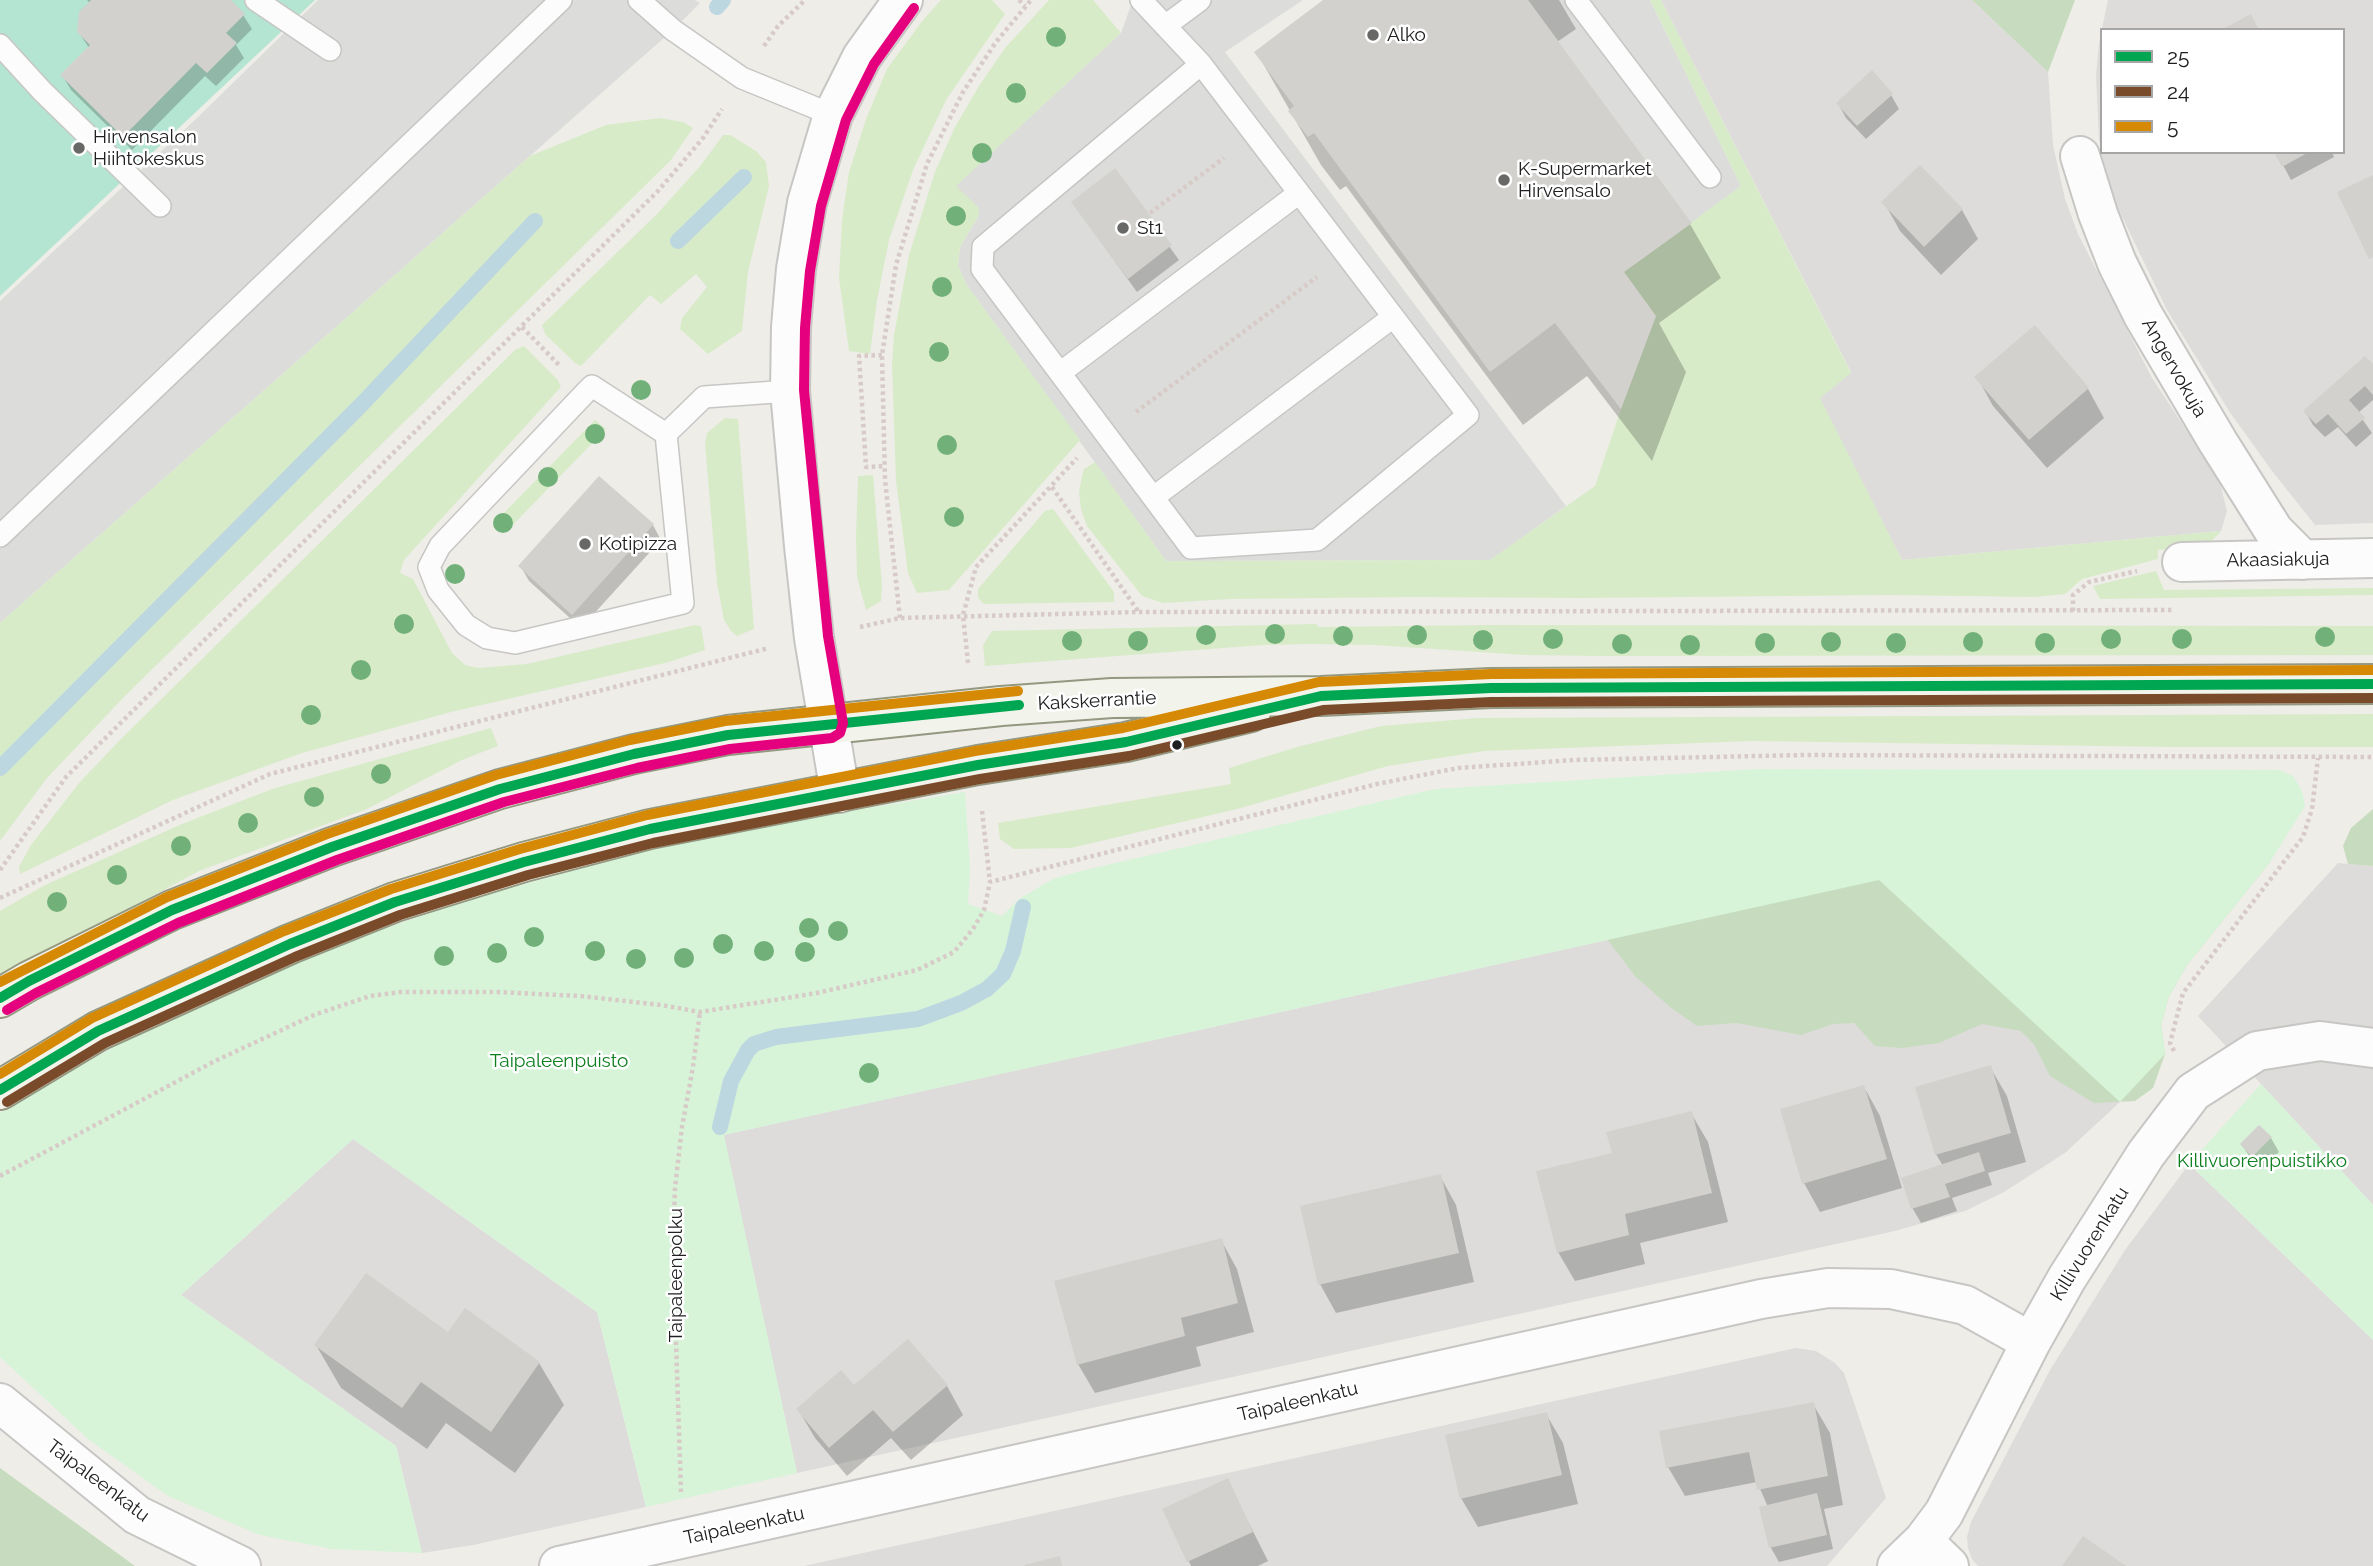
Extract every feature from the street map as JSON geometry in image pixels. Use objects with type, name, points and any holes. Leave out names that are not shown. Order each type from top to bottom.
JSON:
[{"type":"main road","name":"Kakskerrantie","points":[[0,998],[173,910],[332,847],[500,789],[634,754],[728,734],[1001,706],[1112,698],[1321,696],[1504,688],[2373,684]]},
{"type":"main road","name":"Kakskerrantie","points":[[0,1090],[98,1031],[290,944],[395,902],[524,862],[650,829],[978,765],[1126,742],[1321,696]]},
{"type":"street","points":[[840,793],[814,638],[790,391],[796,269],[807,203],[833,115],[862,57],[903,0]]},
{"type":"street","name":"Angervokuja","points":[[2080,156],[2098,215],[2117,263],[2143,315],[2274,531],[2303,560]]},
{"type":"street","name":"Akaasiakuja","points":[[2164,566],[2373,558]]},
{"type":"street","name":"Killivuorenkatu","points":[[1923,1558],[2031,1342],[2067,1278],[2146,1154],[2193,1092],[2257,1051],[2320,1041],[2373,1048]]},
{"type":"street","name":"Taipaleenkatu","points":[[559,1566],[1733,1305],[1828,1288],[1891,1289],[1965,1305],[2031,1342]]},
{"type":"street","name":"Taipaleenkatu","points":[[0,1403],[137,1515],[241,1566]]},
{"type":"lane","points":[[256,0],[330,50]]},
{"type":"lane","points":[[0,536],[561,0]]},
{"type":"lane","points":[[639,0],[673,30],[742,78],[833,115]]},
{"type":"lane","points":[[1141,0],[1201,64],[1468,415],[1317,540],[1191,548],[982,269],[984,247],[1201,64]]},
{"type":"lane","points":[[1165,26],[1200,0]]},
{"type":"lane","points":[[1576,0],[1710,177]]},
{"type":"lane","points":[[0,45],[42,91],[160,206]]},
{"type":"lane","points":[[1060,373],[1299,193]]},
{"type":"lane","points":[[1154,497],[1393,317]]},
{"type":"lane","points":[[592,386],[666,434],[683,603],[515,643],[488,638],[466,625],[438,590],[429,567],[440,545],[592,386]]},
{"type":"lane","points":[[666,434],[704,397],[790,391]]},
{"type":"path","points":[[772,35],[805,0]]},
{"type":"path","points":[[1019,0],[1025,6]]},
{"type":"path","points":[[900,618],[885,466],[882,355],[896,265],[927,164],[963,92],[996,43],[1031,0]]},
{"type":"path","points":[[0,870],[66,777],[658,191],[710,127]]},
{"type":"path","points":[[1150,213],[1254,136]]},
{"type":"path","points":[[963,615],[976,567],[1086,449],[1346,256]]},
{"type":"path","points":[[522,327],[586,392]]},
{"type":"path","points":[[882,355],[859,356],[866,467],[885,466]]},
{"type":"path","points":[[1052,487],[1139,612]]},
{"type":"path","points":[[2073,611],[2073,595],[2088,582],[2164,566]]},
{"type":"path","points":[[0,898],[270,774],[711,662],[900,618],[1139,612],[2182,610]]},
{"type":"path","points":[[990,882],[1377,784],[1458,768],[1574,760],[1803,755],[2373,757]]},
{"type":"path","points":[[2193,1092],[2170,1043],[2183,993],[2303,836],[2312,809],[2318,758]]},
{"type":"path","points":[[0,1177],[215,1061],[314,1014],[370,996],[401,992],[566,995],[700,1012],[817,993],[917,970],[954,952],[984,910],[990,882],[983,818]]},
{"type":"path","name":"Taipaleenpolku","points":[[683,1539],[673,1251],[682,1127],[694,1067],[700,1012]]},
{"type":"shaded area","name":"Hirvensalon Hiihtokeskus","points":[[318,0],[695,0],[700,3],[673,30],[0,623],[0,301],[197,118]]},
{"type":"shaded area","points":[[1133,0],[1303,0],[1225,52],[1566,506],[1491,560],[1166,561],[966,284],[958,265],[960,247],[979,215],[955,186],[1121,33]]},
{"type":"shaded area","points":[[1528,0],[1650,0],[1741,186],[1692,223]]},
{"type":"shaded area","points":[[1661,0],[1972,0],[2048,72],[2053,145],[2065,199],[2078,234],[2152,378],[2219,479],[2227,511],[2221,531],[1902,560],[1819,398],[1851,372]]},
{"type":"shaded area","points":[[2108,0],[2373,0],[2373,523],[2315,525],[2272,471],[2229,411],[2167,310],[2116,204],[2102,154],[2345,154],[2345,28],[2102,28]]},
{"type":"shaded area","points":[[2100,38],[2100,145],[2099,139],[2096,76]]},
{"type":"shaded area","points":[[2338,863],[2373,866],[2373,1205],[2198,1016]]},
{"type":"shaded area","points":[[1879,880],[2120,1102],[2065,1153],[2004,1192],[1965,1211],[1895,1231],[797,1473],[723,1135]]},
{"type":"shaded area","points":[[353,1139],[597,1312],[646,1507],[473,1545],[422,1553],[396,1446],[181,1295]]},
{"type":"shaded area","points":[[2189,1164],[2373,1340],[2373,1566],[1978,1566],[1968,1548],[1967,1537],[1971,1522],[2050,1370],[2125,1250]]},
{"type":"shaded area","points":[[1796,1348],[1816,1351],[1835,1363],[1844,1373],[1886,1498],[1827,1566],[804,1566]]},
{"type":"green space","name":"Hirvensalon Hiihtokeskus","points":[[0,0],[315,0],[0,296]]},
{"type":"green space","points":[[941,0],[992,0],[1005,14],[946,100],[913,170],[889,240],[870,354],[849,351],[839,278],[842,220],[849,172],[866,119],[887,69]]},
{"type":"green space","points":[[1049,0],[1093,0],[1121,33],[956,186],[978,207],[979,215],[960,247],[958,265],[966,284],[1080,440],[949,590],[917,593],[908,573],[896,481],[892,364],[894,335],[909,255],[935,172],[955,127],[1005,48]]},
{"type":"green space","points":[[1650,0],[1661,0],[1851,373],[1820,398],[1902,560],[2221,531],[2208,545],[2158,550],[2158,559],[2082,579],[2065,594],[2035,597],[1413,597],[1231,599],[1163,603],[1142,596],[1087,526],[1081,509],[1079,493],[1084,469],[1095,462],[1166,561],[1490,560],[1595,486],[1656,316],[1624,272],[1741,186]]},
{"type":"green space","points":[[1972,0],[2075,0],[2048,72]]},
{"type":"green space","points":[[660,118],[683,122],[693,128],[671,160],[124,697],[47,778],[0,841],[0,623],[530,156],[606,125]]},
{"type":"green space","points":[[723,135],[730,135],[756,151],[766,162],[769,186],[748,272],[742,331],[708,354],[680,329],[682,318],[707,287],[696,274],[661,304],[650,295],[581,366],[575,363],[545,334],[542,325],[657,214],[701,165]]},
{"type":"green space","points":[[524,346],[558,380],[561,387],[404,560],[400,573],[413,579],[452,653],[465,665],[478,668],[527,664],[695,625],[701,626],[705,650],[669,662],[451,712],[302,753],[173,800],[20,874],[19,867],[31,845],[79,783],[119,741],[515,350]]},
{"type":"green space","points":[[725,418],[738,419],[754,629],[737,636],[724,620],[717,583],[705,444],[707,433]]},
{"type":"green space","points":[[595,420],[606,429],[506,532],[495,522]]},
{"type":"green space","points":[[873,475],[882,586],[881,601],[866,610],[857,577],[858,476]]},
{"type":"green space","points":[[1053,509],[1114,592],[1114,602],[984,604],[978,598],[978,589],[1045,511]]},
{"type":"green space","points":[[2156,571],[2164,590],[2373,588],[2373,595],[2100,599],[2093,586]]},
{"type":"green space","points":[[1316,624],[1319,627],[2373,626],[2373,655],[1601,656],[1524,655],[1375,645],[1310,644],[1263,645],[985,666],[983,645],[992,631]]},
{"type":"green space","points":[[2373,714],[2373,747],[1752,741],[1485,751],[1388,766],[1237,809],[1071,848],[1014,849],[1000,839],[998,823],[1231,784],[1229,768],[1297,747],[1381,726],[1478,718]]},
{"type":"green space","points":[[491,728],[498,746],[462,760],[367,809],[199,871],[0,978],[0,911],[45,885],[182,824],[272,789]]},
{"type":"green space","name":"Taipaleenpuisto","points":[[1758,769],[2279,770],[2293,776],[2302,791],[2305,806],[2270,862],[2187,965],[2169,996],[2161,1025],[2165,1054],[2120,1102],[1879,880],[724,1135],[797,1473],[646,1507],[597,1312],[353,1139],[181,1295],[396,1446],[422,1553],[332,1549],[260,1535],[168,1496],[88,1439],[0,1357],[0,1113],[147,1029],[258,978],[369,934],[471,899],[655,848],[748,828],[965,792],[970,868],[968,904],[1002,916],[1019,899],[1053,879],[1435,789]]},
{"type":"green space","points":[[2373,809],[2373,866],[2348,864],[2343,846],[2351,828]]},
{"type":"green space","points":[[2270,862],[2187,965],[2169,996],[2161,1025],[2165,1054],[2153,1088],[2135,1101],[2094,1103],[2050,1076],[2034,1044],[2021,1031],[1982,1024],[1939,1043],[1902,1048],[1875,1046],[1854,1023],[1833,1024],[1801,1035],[1736,1023],[1697,1026],[1670,1007],[1635,976],[1597,926],[1237,868]]},
{"type":"green space","name":"Killivuorenpuistikko","points":[[2261,1084],[2373,1205],[2373,1340],[2189,1164]]},
{"type":"green space","points":[[0,1468],[135,1566],[0,1566]]},
{"type":"building","name":"Hirvensalon Hiihtokeskus","points":[[91,0],[231,0],[245,14],[226,33],[237,43],[207,73],[196,63],[123,137],[60,75],[90,45],[77,32],[79,12]]},
{"type":"building","name":"K-Supermarket Hirvensalo","points":[[1323,0],[1528,0],[1692,223],[1624,272],[1656,316],[1621,409],[1555,323],[1490,372],[1314,133],[1308,137],[1288,111],[1294,106],[1254,52]]},
{"type":"building","points":[[2251,14],[2258,28],[2225,28]]},
{"type":"building","points":[[1872,70],[1893,94],[1857,126],[1836,103]]},
{"type":"building","points":[[2275,154],[2305,154],[2282,167]]},
{"type":"building","points":[[1920,165],[1963,209],[1924,247],[1881,202]]},
{"type":"building","points":[[1115,168],[1172,245],[1128,279],[1071,202]]},
{"type":"building","points":[[2373,175],[2373,257],[2369,259],[2337,192]]},
{"type":"building","points":[[2035,325],[2089,388],[2029,440],[1974,377]]},
{"type":"building","points":[[2365,356],[2373,364],[2373,395],[2365,386],[2349,400],[2365,418],[2346,434],[2328,414],[2316,424],[2303,411]]},
{"type":"building","points":[[599,476],[654,524],[572,615],[518,566]]},
{"type":"building","points":[[1991,1065],[2011,1133],[1935,1155],[1915,1087]]},
{"type":"building","points":[[1864,1085],[1887,1159],[1802,1184],[1780,1109]]},
{"type":"building","points":[[1692,1111],[1712,1193],[1625,1214],[1629,1235],[1557,1253],[1536,1171],[1612,1153],[1606,1132]]},
{"type":"building","points":[[2259,1125],[2272,1137],[2252,1157],[2240,1144]]},
{"type":"building","points":[[1979,1152],[1985,1171],[1945,1184],[1950,1197],[1911,1209],[1901,1178]]},
{"type":"building","points":[[1441,1174],[1459,1253],[1318,1285],[1300,1206]]},
{"type":"building","points":[[1222,1238],[1238,1303],[1181,1318],[1185,1336],[1077,1365],[1054,1281]]},
{"type":"building","points":[[366,1273],[448,1332],[465,1308],[540,1362],[491,1432],[421,1382],[402,1408],[314,1345]]},
{"type":"building","points":[[908,1339],[948,1385],[893,1432],[873,1410],[829,1448],[796,1409],[841,1370],[854,1385]]},
{"type":"building","points":[[1814,1402],[1828,1476],[1757,1490],[1749,1452],[1666,1468],[1659,1431]]},
{"type":"building","points":[[1547,1412],[1562,1475],[1460,1499],[1445,1435]]},
{"type":"building","points":[[1228,1478],[1253,1532],[1187,1562],[1162,1509]]},
{"type":"building","points":[[1817,1493],[1827,1535],[1769,1548],[1759,1507]]},
{"type":"building","points":[[2083,1536],[2126,1566],[2062,1566]]},
{"type":"building","points":[[1060,1556],[1062,1566],[1024,1565]]},
{"type":"waterway","points":[[717,7],[723,0]]},
{"type":"waterway","points":[[678,241],[744,177]]},
{"type":"waterway","points":[[0,768],[362,404],[535,221]]},
{"type":"waterway","points":[[720,1127],[731,1081],[754,1044],[776,1037],[918,1019],[961,1003],[987,989],[1003,974],[1013,951],[1023,907]]},
{"type":"transit line","points":[[7,1010],[178,923],[337,860],[504,802],[637,768],[730,749],[832,738],[840,733],[843,723],[828,636],[804,390],[805,328],[810,271],[821,206],[846,120],[874,64],[914,8]]},
{"type":"transit line","name":"5","points":[[0,1074],[92,1018],[284,931],[391,889],[520,849],[647,815],[975,751],[1123,728],[1319,682],[1491,674],[2373,670]]},
{"type":"transit line","name":"25","points":[[0,1090],[98,1031],[290,944],[395,902],[524,862],[650,829],[978,765],[1126,742],[1321,696],[1491,688],[2373,684]]},
{"type":"transit line","name":"5","points":[[0,982],[167,897],[327,834],[496,775],[630,740],[725,721],[1018,691]]},
{"type":"transit line","name":"24","points":[[7,1102],[105,1043],[295,957],[400,915],[528,875],[653,843],[980,779],[1129,756],[1323,710],[1491,702],[2373,698]]},
{"type":"transit line","name":"25","points":[[0,998],[172,910],[332,847],[500,789],[634,754],[728,735],[1019,705]]},
{"type":"place","name":"Alko","points":[[1373,35]]},
{"type":"place","name":"Hirvensalon Hiihtokeskus","points":[[79,148]]},
{"type":"place","name":"K-Supermarket Hirvensalo","points":[[1504,180]]},
{"type":"place","name":"St1","points":[[1123,228]]},
{"type":"place","name":"Kotipizza","points":[[585,544]]}]
